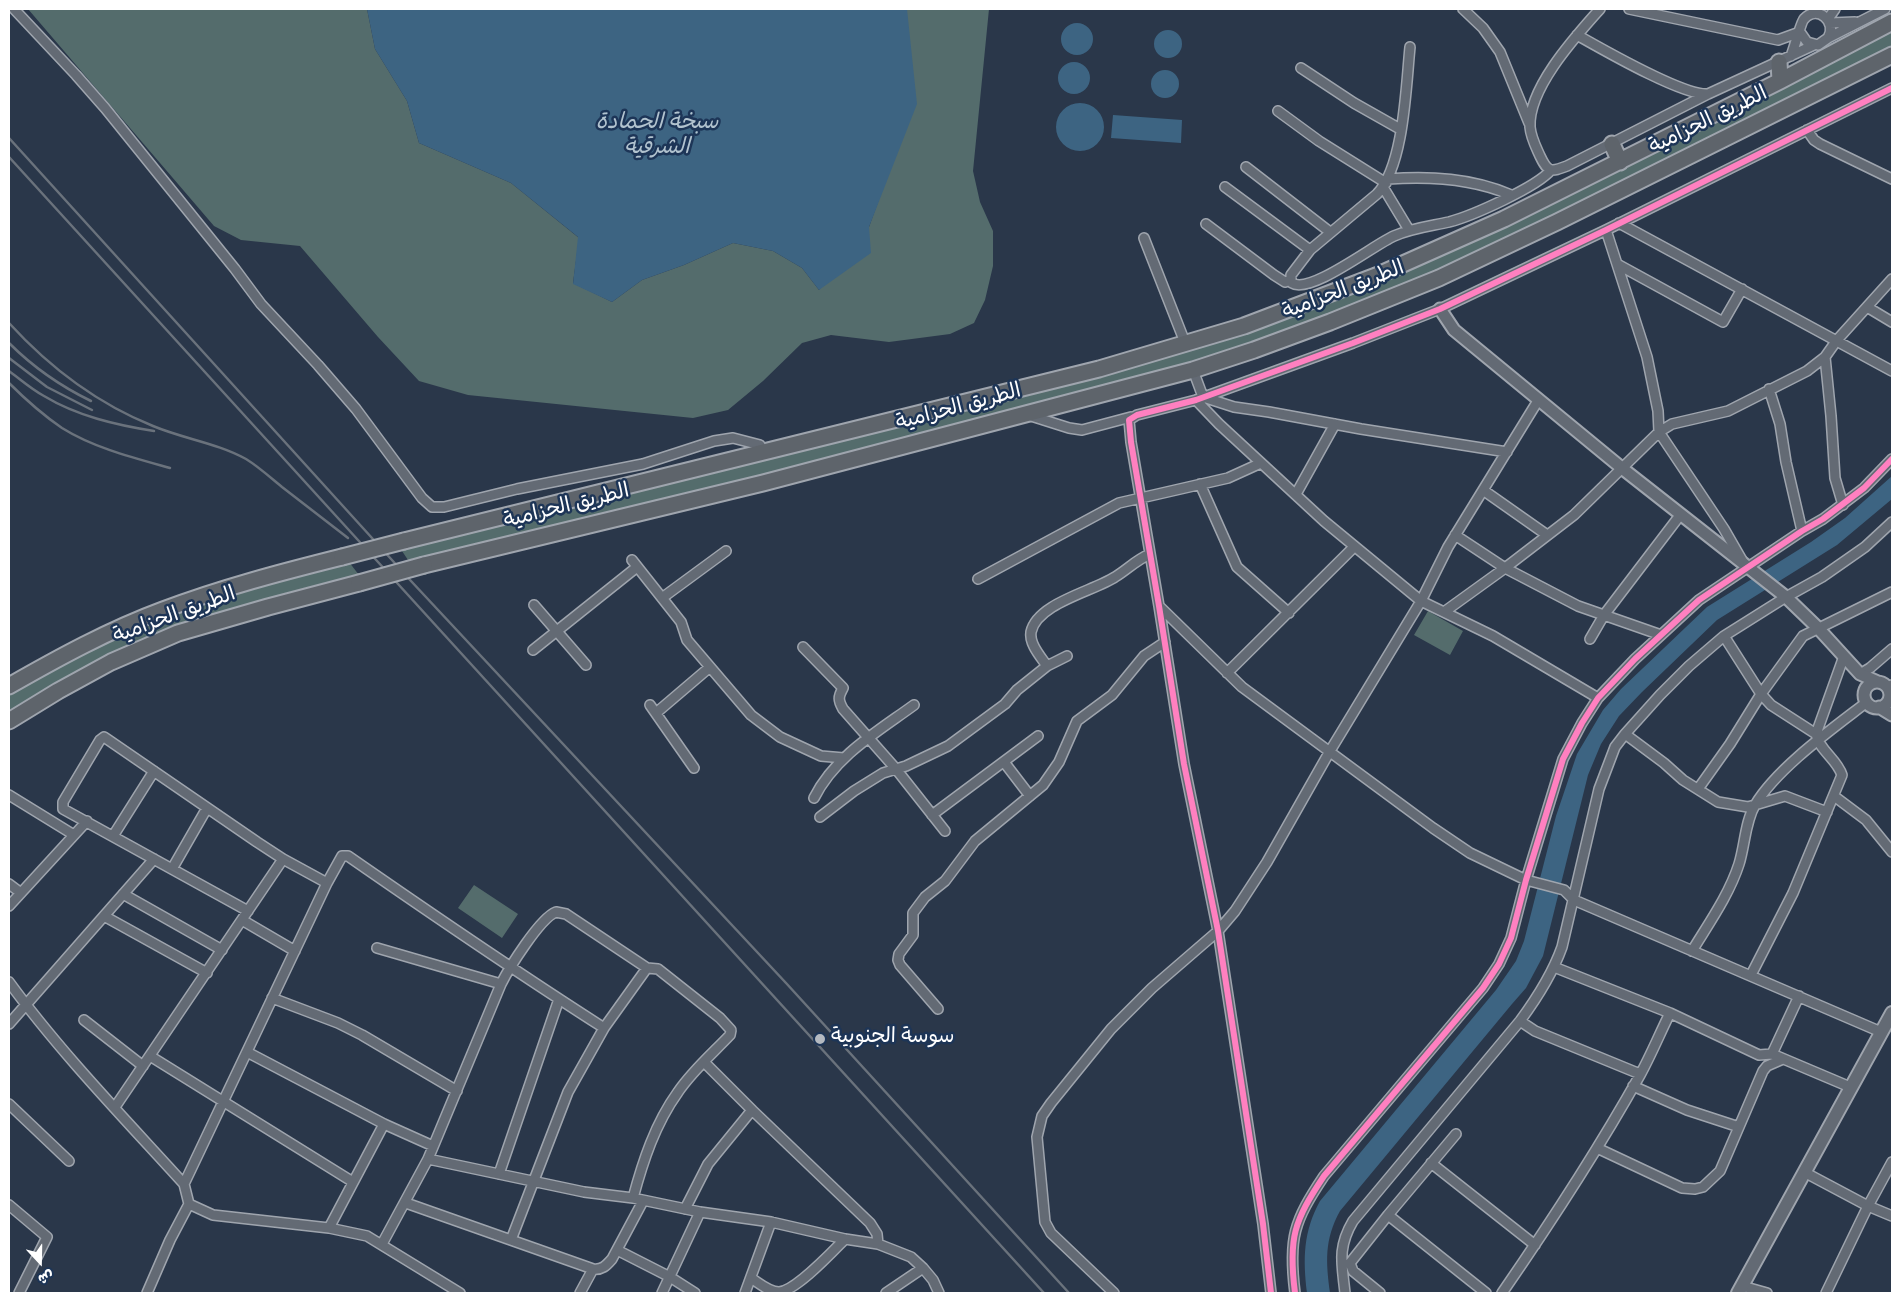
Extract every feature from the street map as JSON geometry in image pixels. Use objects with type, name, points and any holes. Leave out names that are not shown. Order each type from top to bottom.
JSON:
[{"type":"highway","name":"الطريق الحزامية","points":[[9,686],[108,634],[162,610],[252,580],[1099,369],[1186,345],[1244,326],[1376,276],[1504,219],[1780,81],[1892,22]]},
{"type":"highway","name":"الطريق الحزامية","points":[[9,721],[111,662],[178,634],[268,607],[424,565],[763,482],[1193,370],[1254,350],[1439,278],[1557,222],[1892,55]]},
{"type":"highway","points":[[1780,81],[1785,59]]},
{"type":"highway","points":[[1612,144],[1620,162]]},
{"type":"main road","points":[[1740,1290],[1892,1013]]},
{"type":"street","points":[[14,9],[105,108],[164,179],[261,304],[318,365],[356,410],[422,498],[432,507],[444,507],[517,489],[644,464],[714,441],[733,438],[760,446],[763,452]]},
{"type":"street","points":[[1463,9],[1483,28],[1500,52],[1530,124],[1532,138],[1543,162],[1551,170]]},
{"type":"street","points":[[1530,124],[1540,89],[1577,35],[1600,9]]},
{"type":"street","points":[[1629,9],[1778,40],[1800,32]]},
{"type":"street","points":[[1828,38],[1831,31],[1829,21],[1836,9]]},
{"type":"street","points":[[1291,280],[1295,285],[1300,285],[1347,265],[1383,241],[1409,230],[1458,219],[1511,195],[1537,182],[1551,170],[1567,166],[1708,94],[1822,43],[1857,22],[1885,9]]},
{"type":"street","points":[[1785,59],[1800,32],[1803,20],[1809,12],[1829,21],[1857,22]]},
{"type":"street","points":[[1800,32],[1807,42],[1814,45]]},
{"type":"street","points":[[1577,35],[1644,71],[1687,90],[1708,94]]},
{"type":"street","points":[[1291,280],[1294,270],[1310,250],[1386,183],[1397,151],[1410,46]]},
{"type":"street","points":[[1301,68],[1354,103],[1400,129]]},
{"type":"street","points":[[1024,414],[1069,428],[1082,430],[1199,398],[1353,343],[1440,309],[1606,230],[1892,88]]},
{"type":"street","points":[[1278,110],[1319,141],[1386,183],[1409,230]]},
{"type":"street","points":[[1807,130],[1814,140],[1820,144],[1892,179]]},
{"type":"street","points":[[1246,167],[1330,232]]},
{"type":"street","points":[[1386,183],[1429,178],[1456,180],[1511,195]]},
{"type":"street","points":[[1225,187],[1310,250]]},
{"type":"street","points":[[1619,223],[1892,371]]},
{"type":"street","points":[[1206,224],[1274,275],[1286,282],[1291,280]]},
{"type":"street","points":[[1606,230],[1647,357],[1658,411],[1659,432],[1749,568]]},
{"type":"street","points":[[1144,238],[1186,345]]},
{"type":"street","points":[[1617,264],[1724,322],[1742,289]]},
{"type":"street","points":[[1444,612],[1574,515],[1659,432],[1672,424],[1728,411],[1806,371],[1825,357],[1837,340],[1892,280]]},
{"type":"street","points":[[1867,307],[1892,322]]},
{"type":"street","points":[[1440,309],[1454,330],[1623,469],[1786,597],[1818,628],[1860,674],[1886,685],[1890,695],[1890,704],[1879,707]]},
{"type":"street","points":[[1825,357],[1835,478],[1843,505]]},
{"type":"street","points":[[1193,370],[1199,398],[1261,463],[1354,547],[1421,601],[1493,636],[1598,698]]},
{"type":"street","points":[[1769,389],[1780,424],[1786,462],[1802,531]]},
{"type":"street","points":[[1199,398],[1234,407],[1507,452]]},
{"type":"street","points":[[1114,1293],[1051,1234],[1045,1222],[1037,1138],[1042,1116],[1111,1029],[1152,988],[1218,931],[1235,911],[1421,601],[1455,535],[1539,399]]},
{"type":"street","points":[[1131,417],[1128,423],[1184,764],[1218,931],[1263,1224],[1271,1293]]},
{"type":"street","points":[[1296,494],[1335,424]]},
{"type":"street","points":[[1295,1293],[1292,1254],[1294,1235],[1300,1215],[1307,1202],[1324,1176],[1483,988],[1499,964],[1508,944],[1563,760],[1582,723],[1598,698],[1699,600],[1843,505],[1864,488],[1892,459]]},
{"type":"street","points":[[978,579],[1119,503],[1228,478],[1261,463]]},
{"type":"street","points":[[1200,484],[1237,567],[1289,613]]},
{"type":"street","points":[[1483,490],[1547,535]]},
{"type":"street","points":[[1590,640],[1604,615],[1681,514]]},
{"type":"street","points":[[1345,1293],[1342,1247],[1346,1232],[1353,1221],[1520,1021],[1536,1000],[1554,967],[1562,947],[1574,900],[1599,789],[1612,754],[1625,734],[1660,694],[1724,636],[1822,577],[1865,547],[1892,522]]},
{"type":"street","points":[[1455,535],[1504,568],[1578,606],[1661,635]]},
{"type":"street","points":[[1227,673],[1354,547]]},
{"type":"street","points":[[662,598],[726,550]]},
{"type":"street","points":[[1047,666],[1034,648],[1030,634],[1034,624],[1054,605],[1115,578],[1138,559],[1150,554]]},
{"type":"street","points":[[533,650],[634,564],[681,622],[687,640],[751,715],[780,737],[821,756],[844,758]]},
{"type":"street","points":[[1698,789],[1798,642],[1807,633],[1892,592]]},
{"type":"street","points":[[534,605],[586,665]]},
{"type":"street","points":[[1159,606],[1227,673],[1293,726],[1470,853],[1526,880],[1564,890],[1574,900],[1881,1032]]},
{"type":"street","points":[[1724,636],[1761,694],[1771,705],[1816,738],[1840,768],[1842,775],[1793,893],[1751,975]]},
{"type":"street","points":[[938,1010],[900,965],[898,960],[899,954],[912,935],[913,913],[925,898],[945,881],[975,841],[1043,785],[1059,762],[1078,721],[1112,695],[1144,656],[1165,642]]},
{"type":"street","points":[[803,647],[843,688],[838,696],[843,709],[896,769],[945,831]]},
{"type":"street","points":[[1860,674],[1892,649]]},
{"type":"street","points":[[820,817],[854,791],[884,773],[906,766],[948,746],[1005,704],[1017,690],[1047,666],[1067,656]]},
{"type":"street","points":[[1816,738],[1844,656]]},
{"type":"street","points":[[694,768],[653,709],[710,666]]},
{"type":"street","points":[[1860,674],[1866,697],[1872,706],[1879,707],[1892,714]]},
{"type":"street","points":[[1692,951],[1734,876],[1754,807],[1766,790],[1816,738],[1866,697],[1868,686],[1886,685]]},
{"type":"street","points":[[814,798],[822,781],[844,758],[914,705]]},
{"type":"street","points":[[1625,734],[1664,763],[1683,780],[1722,803],[1748,808],[1785,796],[1826,812]]},
{"type":"street","points":[[932,815],[1038,736]]},
{"type":"street","points":[[248,911],[63,809],[63,802],[100,740],[107,739],[283,859],[327,883]]},
{"type":"street","points":[[1004,762],[1030,796]]},
{"type":"street","points":[[113,836],[154,771]]},
{"type":"street","points":[[9,795],[74,836]]},
{"type":"street","points":[[1834,796],[1866,820],[1892,852]]},
{"type":"street","points":[[172,868],[207,808]]},
{"type":"street","points":[[9,906],[87,821]]},
{"type":"street","points":[[184,1184],[340,857],[348,856],[509,967],[604,1028]]},
{"type":"street","points":[[9,1024],[154,859]]},
{"type":"street","points":[[115,1107],[283,859]]},
{"type":"street","points":[[9,884],[21,893]]},
{"type":"street","points":[[123,894],[222,950]]},
{"type":"street","points":[[382,1244],[406,1203],[434,1146],[509,967],[546,918],[552,913],[560,912],[566,914],[647,968],[658,969],[730,1028],[730,1035],[678,1091],[666,1111],[644,1158],[633,1198]]},
{"type":"street","points":[[104,916],[207,972]]},
{"type":"street","points":[[242,920],[295,950]]},
{"type":"street","points":[[377,948],[501,984]]},
{"type":"street","points":[[1554,967],[1670,1013],[1759,1056],[1772,1054],[1850,1087]]},
{"type":"street","points":[[510,1240],[568,1092],[604,1028],[647,968]]},
{"type":"street","points":[[9,982],[26,1005],[184,1184],[189,1204],[170,1240],[147,1293]]},
{"type":"street","points":[[1772,1054],[1800,996]]},
{"type":"street","points":[[272,998],[338,1023],[457,1090]]},
{"type":"street","points":[[499,1174],[559,999]]},
{"type":"street","points":[[1502,1293],[1535,1245],[1596,1148],[1640,1074],[1670,1013]]},
{"type":"street","points":[[84,1020],[143,1066]]},
{"type":"street","points":[[1520,1021],[1535,1031],[1640,1074]]},
{"type":"street","points":[[246,1052],[384,1124],[434,1146]]},
{"type":"street","points":[[150,1056],[353,1182]]},
{"type":"street","points":[[1596,1148],[1682,1188],[1695,1189],[1703,1187],[1720,1171],[1763,1071],[1767,1066],[1783,1059]]},
{"type":"street","points":[[704,1062],[870,1223],[877,1234],[878,1244]]},
{"type":"street","points":[[1632,1086],[1687,1110],[1740,1127]]},
{"type":"street","points":[[9,1104],[69,1161]]},
{"type":"street","points":[[685,1209],[708,1164],[752,1110]]},
{"type":"street","points":[[330,1228],[384,1124]]},
{"type":"street","points":[[1380,1293],[1352,1271],[1350,1263],[1456,1134]]},
{"type":"street","points":[[428,1159],[584,1192],[633,1198],[700,1212],[771,1222],[845,1239],[878,1244],[911,1257],[923,1268],[939,1293]]},
{"type":"street","points":[[1826,1293],[1868,1206],[1892,1162]]},
{"type":"street","points":[[1431,1163],[1535,1245]]},
{"type":"street","points":[[1804,1172],[1868,1206],[1892,1216]]},
{"type":"street","points":[[406,1203],[599,1270],[605,1267],[617,1250],[643,1201]]},
{"type":"street","points":[[189,1204],[213,1215],[330,1228],[367,1236],[460,1293]]},
{"type":"street","points":[[9,1205],[46,1237],[19,1293]]},
{"type":"street","points":[[662,1293],[700,1212]]},
{"type":"street","points":[[1388,1215],[1486,1293]]},
{"type":"street","points":[[745,1293],[771,1222]]},
{"type":"street","points":[[751,1278],[771,1290],[778,1292],[785,1290],[793,1286],[825,1259],[845,1239]]},
{"type":"street","points":[[617,1250],[695,1293]]},
{"type":"street","points":[[886,1293],[923,1268]]},
{"type":"street","points":[[580,1293],[593,1269]]},
{"type":"street","points":[[1740,1290],[1767,1293]]},
{"type":"green space","points":[[28,9],[367,9],[375,49],[407,101],[419,143],[511,183],[579,238],[573,283],[612,302],[642,280],[684,265],[733,243],[773,251],[802,268],[819,290],[869,227],[883,188],[907,9],[989,9],[973,171],[980,202],[993,231],[993,266],[985,300],[974,323],[950,334],[889,342],[831,335],[802,343],[763,381],[728,410],[693,418],[468,395],[419,381],[378,337],[300,246],[241,240],[214,226]]},
{"type":"green space","points":[[1892,30],[1892,50],[1429,277],[1320,321],[1169,372],[753,478],[408,560],[400,548],[1165,356],[1495,230],[1806,76]]},
{"type":"green space","points":[[349,562],[359,575],[261,600],[166,631],[110,656],[9,712],[9,693],[78,654],[132,627],[224,594]]},
{"type":"green space","points":[[1428,611],[1463,631],[1450,655],[1414,635]]},
{"type":"green space","points":[[474,885],[518,914],[502,938],[458,908]]},
{"type":"water","name":"سبخة الحمادة الشرقية","points":[[367,9],[907,9],[917,104],[869,227],[871,253],[819,290],[802,268],[773,251],[733,243],[684,265],[642,280],[612,302],[573,284],[578,237],[511,183],[419,143],[407,101],[375,49]]},
{"type":"water","points":[[1077,23],[1083,24],[1088,28],[1092,33],[1092,45],[1088,50],[1083,54],[1077,55],[1071,54],[1066,50],[1062,45],[1061,39],[1062,33],[1066,28],[1071,24]]},
{"type":"water","points":[[1168,30],[1178,34],[1182,44],[1178,54],[1168,58],[1158,54],[1154,44],[1158,34]]},
{"type":"water","points":[[1074,62],[1080,63],[1085,67],[1089,72],[1089,84],[1085,89],[1080,93],[1074,94],[1068,93],[1063,89],[1059,84],[1058,78],[1059,72],[1063,67],[1068,63]]},
{"type":"water","points":[[1165,70],[1175,74],[1179,84],[1175,94],[1165,98],[1155,94],[1151,84],[1155,74]]},
{"type":"water","points":[[1080,103],[1089,105],[1097,110],[1102,118],[1104,127],[1102,136],[1097,144],[1089,149],[1080,151],[1071,149],[1063,144],[1058,136],[1056,127],[1058,118],[1063,110],[1071,105]]},
{"type":"water","points":[[1113,115],[1182,120],[1181,143],[1111,138]]},
{"type":"water","points":[[1892,476],[1892,499],[1837,545],[1717,620],[1619,716],[1601,744],[1588,775],[1543,956],[1526,988],[1340,1211],[1329,1242],[1328,1271],[1330,1293],[1307,1293],[1305,1257],[1307,1235],[1314,1212],[1320,1201],[1496,990],[1516,961],[1524,941],[1556,816],[1577,754],[1603,710],[1621,689],[1707,607],[1811,542],[1845,518]]},
{"type":"railway","points":[[9,138],[411,581],[786,983],[1069,1293]]},
{"type":"railway","points":[[9,157],[1044,1293]]},
{"type":"railway","points":[[9,323],[41,355],[93,395],[112,407],[153,426],[224,449],[246,459],[348,538]]},
{"type":"railway","points":[[9,343],[47,375],[91,401]]},
{"type":"railway","points":[[9,358],[47,387],[92,410]]},
{"type":"railway","points":[[9,371],[39,393],[70,409],[111,423],[154,431]]},
{"type":"railway","points":[[9,383],[48,418],[74,435],[115,452],[170,468]]},
{"type":"cycle path","points":[[1271,1293],[1263,1224],[1218,931],[1184,764],[1129,420],[1137,415],[1196,400],[1440,309],[1606,230],[1892,88]]},
{"type":"cycle path","points":[[1295,1293],[1292,1258],[1293,1244],[1300,1218],[1314,1192],[1324,1176],[1483,988],[1499,964],[1511,938],[1526,880],[1563,759],[1598,698],[1635,659],[1699,600],[1823,519],[1864,488],[1892,459]]},
{"type":"place","name":"سوسة الجنوبية","points":[[820,1039]]}]
